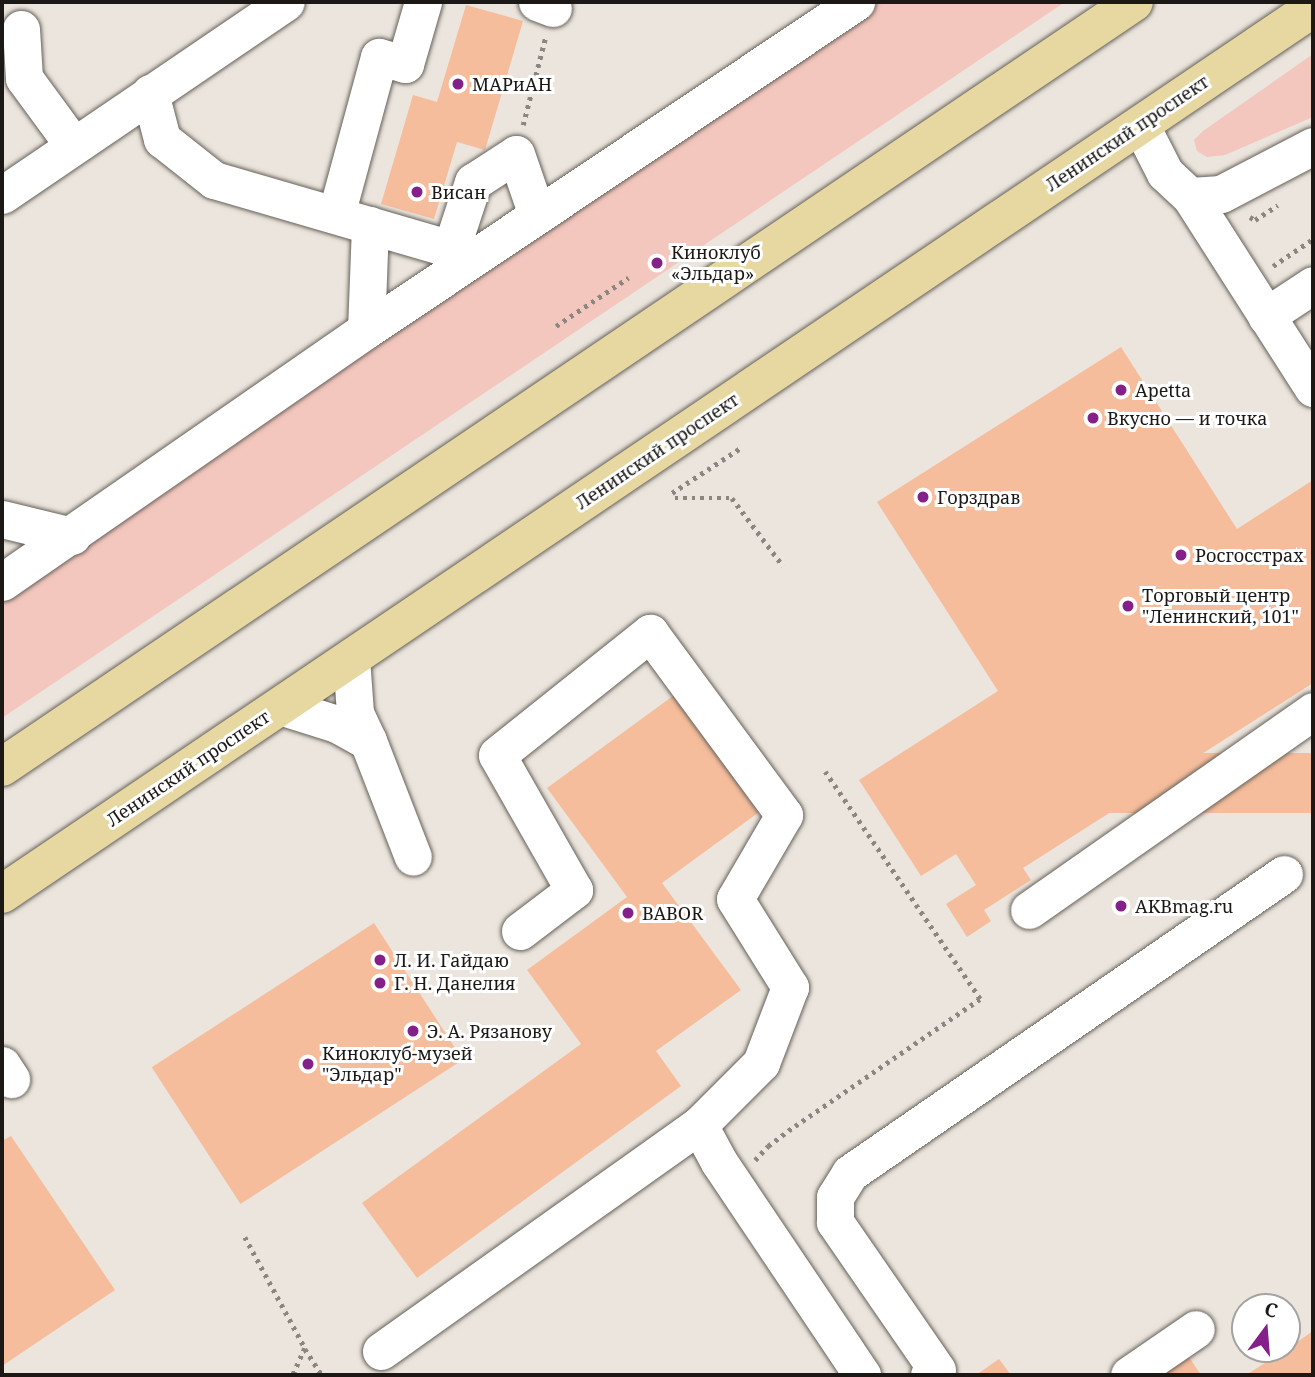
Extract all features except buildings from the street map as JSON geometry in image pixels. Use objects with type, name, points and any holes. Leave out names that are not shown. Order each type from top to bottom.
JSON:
[{"type":"main road","points":[[2,766],[1134,2]]},
{"type":"main road","name":"Ленинский проспект","points":[[2,894],[1313,8]]},
{"type":"street","points":[[2,195],[286,2]]},
{"type":"street","points":[[336,215],[379,57],[405,64],[423,2]]},
{"type":"street","points":[[2,582],[366,330],[856,2]]},
{"type":"street","points":[[21,29],[24,78],[74,146]]},
{"type":"street","points":[[150,93],[162,139],[214,180],[452,249],[473,182],[516,154],[537,215]]},
{"type":"street","points":[[1140,124],[1165,173],[1190,196],[1313,388]]},
{"type":"street","points":[[1190,196],[1220,194],[1313,146]]},
{"type":"street","points":[[366,330],[370,225]]},
{"type":"street","points":[[1266,316],[1313,285]]},
{"type":"street","points":[[2,519],[72,536]]},
{"type":"street","points":[[381,1352],[699,1125],[761,1063],[790,987],[736,899],[784,815],[650,633],[497,755],[574,890],[520,931]]},
{"type":"street","points":[[351,658],[355,713],[413,857]]},
{"type":"street","points":[[280,706],[337,724],[368,741]]},
{"type":"street","points":[[1029,910],[1313,711]]},
{"type":"street","points":[[929,1375],[937,1370],[835,1222],[835,1197],[850,1174],[1284,874]]},
{"type":"street","points":[[699,1125],[733,1184],[862,1375]]},
{"type":"street","points":[[1129,1375],[1196,1329]]},
{"type":"path","points":[[516,154],[544,4]]},
{"type":"path","points":[[1245,285],[1313,239]]},
{"type":"path","points":[[556,326],[628,278]]},
{"type":"path","points":[[743,447],[674,495],[732,498],[783,566]]},
{"type":"path","points":[[733,1184],[768,1146],[980,999],[825,772]]},
{"type":"path","points":[[245,1237],[322,1375]]},
{"type":"path","points":[[293,1375],[305,1348]]},
{"type":"shaded area","points":[[879,2],[1065,2],[2,718],[2,597]]},
{"type":"shaded area","points":[[1313,54],[1313,117],[1225,155],[1207,157],[1197,151],[1194,140],[1203,131]]},
{"type":"place","name":"МАРиАН","points":[[458,84]]},
{"type":"place","name":"Висан","points":[[417,192]]},
{"type":"place","name":"Киноклуб «Эльдар»","points":[[657,263]]},
{"type":"place","name":"Apetta","points":[[1121,390]]},
{"type":"place","name":"Вкусно — и точка","points":[[1093,418]]},
{"type":"place","name":"Горздрав","points":[[923,497]]},
{"type":"place","name":"Росгосстрах","points":[[1181,555]]},
{"type":"place","name":"Торговый центр \"Ленинский, 101\"","points":[[1128,606]]},
{"type":"place","name":"AKBmag.ru","points":[[1121,906]]},
{"type":"place","name":"BABOR","points":[[628,913]]},
{"type":"place","name":"Л. И. Гайдаю","points":[[380,960]]},
{"type":"place","name":"Г. Н. Данелия","points":[[380,983]]},
{"type":"place","name":"Э. А. Рязанову","points":[[413,1031]]},
{"type":"place","name":"Киноклуб-музей \"Эльдар\"","points":[[308,1064]]}]
